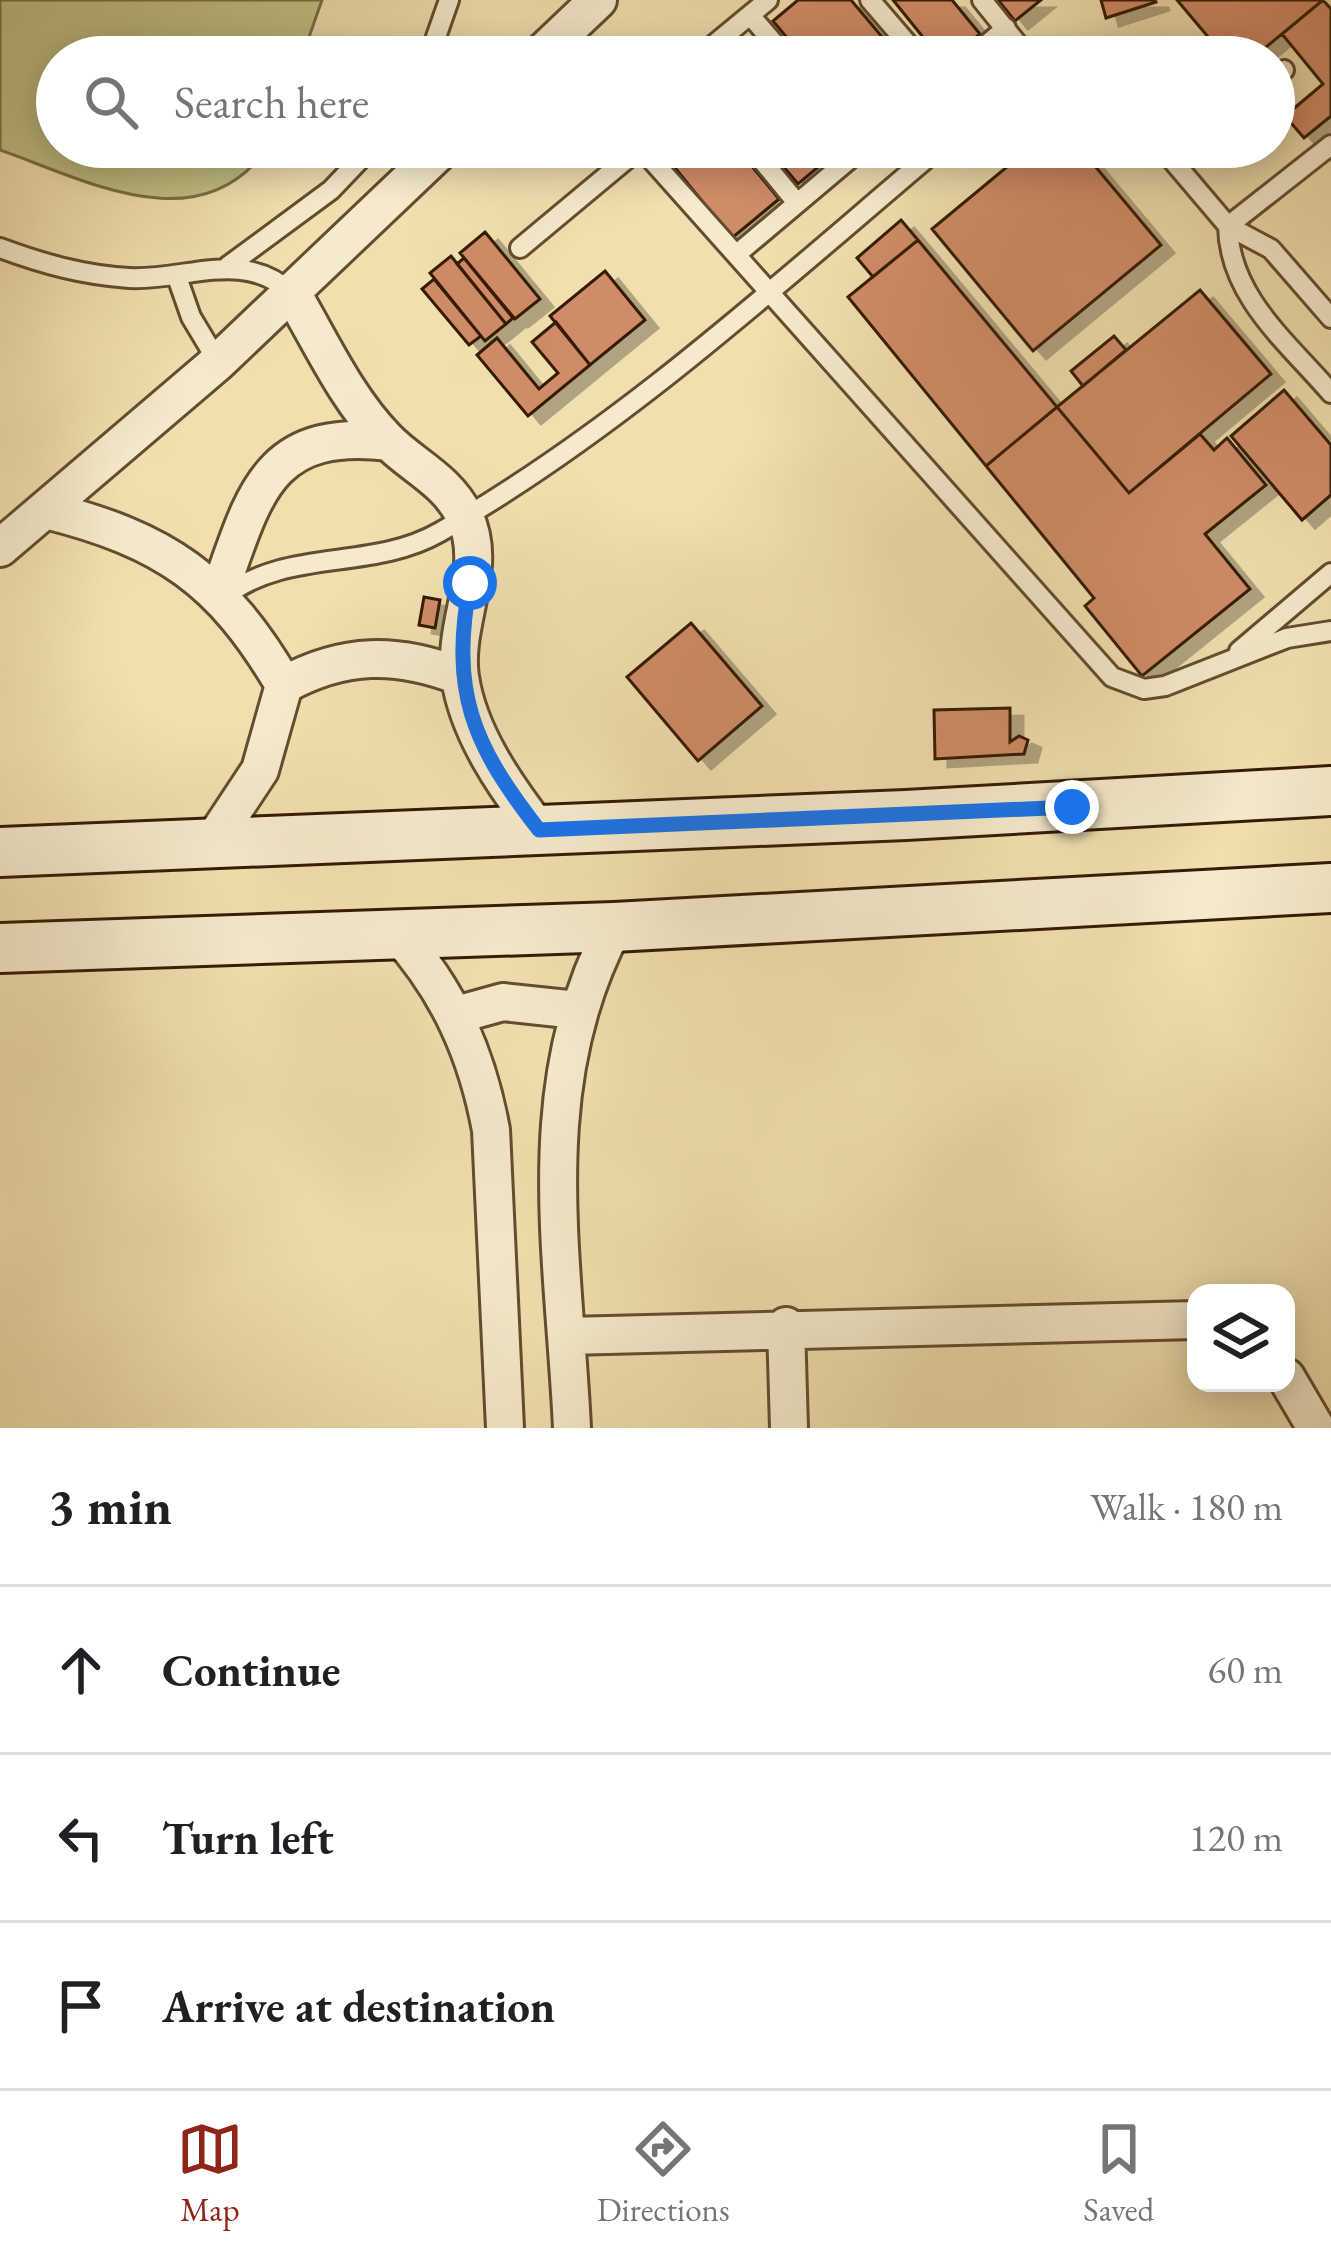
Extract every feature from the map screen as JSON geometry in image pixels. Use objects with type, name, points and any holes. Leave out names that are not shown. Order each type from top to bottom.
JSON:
[{"type":"main road","points":[[0,853],[1331,791]]},
{"type":"main road","points":[[0,948],[614,927],[1331,887]]},
{"type":"street","points":[[560,36],[598,0]]},
{"type":"street","points":[[0,548],[218,362],[422,168]]},
{"type":"street","points":[[292,293],[354,398],[389,442],[445,485],[465,516],[474,569],[459,676],[483,742],[539,830]]},
{"type":"street","points":[[222,595],[253,496],[284,460],[334,439],[389,442]]},
{"type":"street","points":[[46,510],[128,534],[191,568],[222,595],[284,685]]},
{"type":"street","points":[[284,685],[356,658],[409,659],[459,676]]},
{"type":"street","points":[[211,844],[260,770],[284,685]]},
{"type":"street","points":[[572,1428],[557,1137],[562,1073],[577,1010],[614,927]]},
{"type":"street","points":[[397,932],[456,1015],[472,1052],[490,1130],[505,1428]]},
{"type":"street","points":[[456,1015],[503,1002],[577,1010]]},
{"type":"street","points":[[568,1336],[1187,1320]]},
{"type":"street","points":[[786,1327],[789,1428]]},
{"type":"street","points":[[1295,1392],[1316,1428]]},
{"type":"lane","points":[[436,36],[449,0]]},
{"type":"lane","points":[[724,36],[768,0]]},
{"type":"lane","points":[[870,0],[901,36]]},
{"type":"lane","points":[[982,0],[1012,36]]},
{"type":"lane","points":[[750,15],[768,36]]},
{"type":"lane","points":[[996,36],[1006,28]]},
{"type":"lane","points":[[1228,226],[1331,145]]},
{"type":"lane","points":[[0,248],[87,274],[177,277],[228,266],[331,190],[352,168]]},
{"type":"lane","points":[[520,248],[615,168]]},
{"type":"lane","points":[[659,168],[1112,677],[1144,688],[1165,686],[1287,638],[1331,631]]},
{"type":"lane","points":[[768,168],[797,203]]},
{"type":"lane","points":[[737,254],[838,168]]},
{"type":"lane","points":[[222,595],[281,566],[383,554],[437,534],[602,427],[915,168]]},
{"type":"lane","points":[[1179,168],[1228,226],[1271,249],[1331,318]]},
{"type":"lane","points":[[1228,226],[1230,261],[1244,292],[1331,393]]},
{"type":"lane","points":[[228,266],[274,278],[292,293]]},
{"type":"lane","points":[[177,277],[191,317],[218,362]]},
{"type":"lane","points":[[1226,662],[1331,573]]},
{"type":"shaded area","points":[[0,0],[322,0],[309,36],[36,36],[36,164],[0,150]]},
{"type":"shaded area","points":[[48,168],[248,168],[210,193],[176,198],[141,196]]},
{"type":"building","points":[[798,0],[851,0],[881,36],[786,36],[773,21]]},
{"type":"building","points":[[893,0],[952,0],[980,34],[978,36],[922,36]]},
{"type":"building","points":[[998,0],[1041,0],[1015,21]]},
{"type":"building","points":[[1101,0],[1155,0],[1156,2],[1106,18]]},
{"type":"building","points":[[1177,0],[1323,0],[1279,36],[1207,36]]},
{"type":"building","points":[[1323,0],[1331,9],[1331,116],[1304,138],[1295,128],[1295,108],[1323,84],[1295,50],[1295,36],[1282,34]]},
{"type":"building","points":[[675,168],[753,168],[779,199],[732,238]]},
{"type":"building","points":[[785,168],[817,168],[798,184]]},
{"type":"building","points":[[1006,168],[1097,168],[1161,245],[1033,351],[932,229]]},
{"type":"building","points":[[901,220],[918,240],[873,277],[857,258]]},
{"type":"building","points":[[485,232],[540,299],[515,319],[460,253]]},
{"type":"building","points":[[918,240],[1057,407],[986,466],[848,297]]},
{"type":"building","points":[[451,256],[506,324],[485,341],[430,273]]},
{"type":"building","points":[[464,258],[513,318],[506,324],[457,264]]},
{"type":"building","points":[[605,271],[645,320],[590,365],[550,316]]},
{"type":"building","points":[[434,279],[481,336],[469,345],[422,289]]},
{"type":"building","points":[[1200,290],[1271,374],[1129,493],[1057,407]]},
{"type":"building","points":[[556,322],[590,365],[528,416],[477,355],[497,338],[539,389],[558,373],[532,342]]},
{"type":"building","points":[[1114,336],[1126,350],[1083,386],[1071,371]]},
{"type":"building","points":[[1284,390],[1331,445],[1331,495],[1302,520],[1231,436]]},
{"type":"building","points":[[1057,407],[1129,493],[1200,434],[1214,450],[1227,438],[1266,485],[1205,534],[1250,589],[1142,676],[1085,606],[1094,598],[986,466]]},
{"type":"building","points":[[424,597],[440,600],[435,628],[419,625]]},
{"type":"building","points":[[691,623],[762,706],[698,761],[627,677]]},
{"type":"building","points":[[1010,708],[1010,742],[1019,736],[1028,740],[1024,754],[935,759],[934,710]]},
{"type":"route","points":[[470,583],[459,676],[499,773],[539,830],[1072,807]]}]
